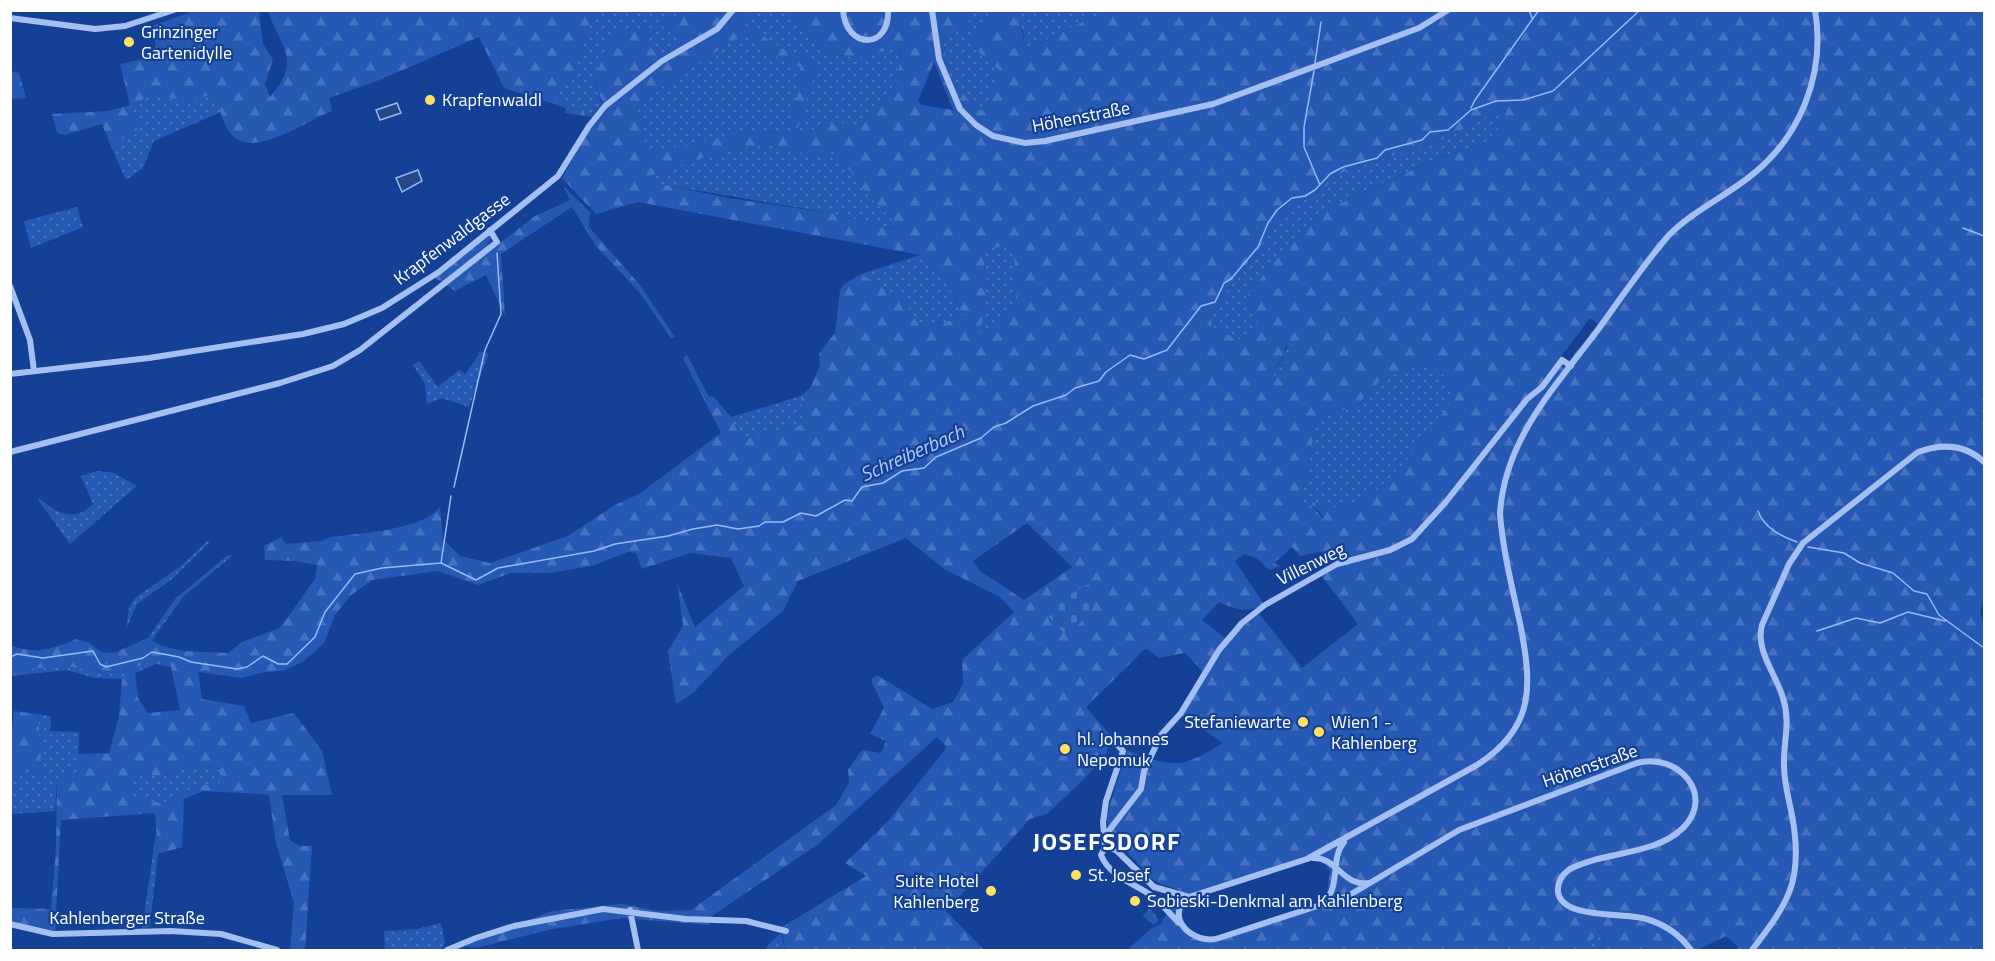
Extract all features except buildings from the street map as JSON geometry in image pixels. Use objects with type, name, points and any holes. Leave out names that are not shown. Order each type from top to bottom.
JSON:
[{"type":"street","points":[[10,18],[95,29],[125,26],[174,10]]},
{"type":"street","name":"Krapfenwaldgasse","points":[[10,374],[213,349],[344,324],[409,293],[558,176],[589,126],[605,106],[662,61],[717,29],[733,10]]},
{"type":"street","points":[[843,10],[849,30],[858,38],[867,40],[877,37],[884,31],[888,10]]},
{"type":"street","name":"Höhenstraße","points":[[932,10],[937,49],[950,89],[960,109],[981,129],[1005,140],[1025,143],[1108,128],[1213,104],[1419,28],[1448,10]]},
{"type":"street","points":[[1186,931],[1180,922],[1178,912],[1180,904],[1189,897],[1307,859],[1486,759],[1506,742],[1520,720],[1528,692],[1528,672],[1502,528],[1502,491],[1510,462],[1522,433],[1669,235],[1686,219],[1750,177],[1784,142],[1803,109],[1815,74],[1818,42],[1815,10]]},
{"type":"street","points":[[10,452],[280,383],[333,366],[360,350],[497,242],[490,231]]},
{"type":"street","points":[[10,286],[30,340],[34,371]]},
{"type":"street","name":"Villenweg","points":[[1104,837],[1141,789],[1144,771],[1161,735],[1181,713],[1219,650],[1242,622],[1265,604],[1337,564],[1390,550],[1412,539],[1445,503],[1527,399],[1542,387],[1562,360],[1571,366]]},
{"type":"street","points":[[1752,951],[1787,902],[1795,873],[1794,831],[1784,766],[1788,728],[1787,714],[1760,639],[1762,625],[1779,586],[1798,549],[1805,541],[1918,452],[1934,447],[1954,446],[1971,451],[1984,462]]},
{"type":"street","points":[[1114,741],[1123,751],[1106,801],[1105,847],[1101,855],[1118,876],[1155,899],[1186,931]]},
{"type":"street","name":"Höhenstraße","points":[[1186,931],[1196,937],[1212,940],[1348,896],[1376,881],[1433,844],[1471,825],[1637,763],[1663,761],[1681,771],[1691,784],[1694,806],[1686,824],[1669,838],[1570,868],[1560,879],[1558,894],[1564,903],[1576,910],[1631,915],[1656,922],[1675,934],[1691,951]]},
{"type":"street","points":[[1323,904],[1333,890],[1338,869],[1339,849],[1359,831]]},
{"type":"street","points":[[1105,847],[1116,850],[1154,887],[1189,897]]},
{"type":"street","points":[[1307,859],[1323,858],[1355,883],[1364,884],[1376,881]]},
{"type":"street","points":[[447,951],[476,938],[538,921],[593,910],[630,910],[754,922],[786,931]]},
{"type":"street","points":[[630,910],[638,951]]},
{"type":"street","name":"Kahlenberger Straße","points":[[10,924],[39,932],[63,935],[171,931],[221,934],[278,951]]},
{"type":"green space","points":[[1114,10],[1984,11],[1984,384],[1982,385],[1980,429],[1984,441],[1984,600],[1980,611],[1984,623],[1984,950],[1736,950],[1738,947],[1726,936],[1697,950],[1601,950],[1606,936],[1597,930],[1588,950],[1127,950],[1152,928],[1161,924],[1179,890],[1158,883],[1150,877],[1110,833],[1106,818],[1127,750],[1167,763],[1176,763],[1197,758],[1223,743],[1181,714],[1224,645],[1258,612],[1302,668],[1358,624],[1320,574],[1335,567],[1333,554],[1319,552],[1300,556],[1292,547],[1274,563],[1280,566],[1269,570],[1258,559],[1244,554],[1235,561],[1263,603],[1247,610],[1219,602],[1202,620],[1225,638],[1205,674],[1185,653],[1159,658],[1146,648],[1086,707],[1111,736],[1106,755],[1047,814],[1030,819],[946,911],[984,950],[785,950],[782,927],[866,876],[845,863],[889,820],[947,747],[937,737],[817,845],[712,916],[709,925],[622,918],[553,929],[476,948],[463,946],[552,911],[622,904],[659,911],[691,910],[836,805],[849,783],[848,770],[862,750],[881,753],[886,741],[870,734],[884,708],[871,680],[877,675],[932,709],[953,702],[963,684],[962,660],[1014,612],[1000,597],[944,569],[906,538],[798,581],[783,611],[728,656],[693,693],[676,704],[668,651],[683,626],[677,583],[695,627],[744,586],[731,558],[690,553],[642,569],[636,553],[628,552],[592,566],[548,573],[511,573],[478,585],[438,571],[372,580],[350,596],[335,615],[324,643],[303,662],[282,671],[264,672],[242,678],[198,672],[202,699],[244,706],[251,723],[294,713],[322,751],[332,795],[282,795],[290,840],[299,846],[312,846],[305,950],[290,950],[294,903],[276,843],[269,795],[262,794],[203,791],[184,799],[182,847],[158,854],[155,813],[61,820],[55,931],[11,921],[11,908],[51,909],[56,848],[57,778],[78,774],[78,754],[109,753],[119,716],[122,679],[135,671],[138,698],[148,713],[180,710],[171,667],[164,657],[119,673],[61,666],[11,671],[10,645],[27,650],[44,650],[76,639],[90,643],[101,652],[114,653],[148,638],[162,646],[183,651],[228,653],[242,642],[280,628],[315,579],[317,565],[265,560],[264,546],[281,537],[286,544],[322,541],[329,537],[389,530],[419,521],[440,507],[443,539],[460,556],[490,563],[568,536],[615,505],[639,494],[721,433],[683,358],[687,355],[709,397],[713,396],[731,417],[741,439],[802,425],[801,396],[810,388],[820,366],[819,353],[835,333],[840,291],[843,285],[861,274],[902,299],[921,328],[964,317],[946,280],[920,255],[638,202],[596,214],[562,178],[589,130],[606,110],[594,82],[606,48],[620,30],[647,30],[670,18],[699,11],[750,11],[744,22],[779,47],[813,61],[815,74],[798,128],[794,129],[793,133],[807,134],[830,124],[843,123],[856,126],[871,117],[897,81],[902,46],[857,58],[820,51],[791,11],[973,11],[966,27],[943,39],[949,80],[978,109],[986,111],[999,70],[974,48],[973,40],[997,11],[1011,11],[1021,28],[1025,48]],"holes":[[[670,22],[682,43],[658,57],[645,38]],[[744,34],[769,53],[802,68],[790,133],[748,132],[647,153],[637,107],[660,88]],[[934,62],[953,110],[921,105],[918,101]],[[1507,111],[1491,141],[1432,161],[1319,213],[1267,270],[1244,300],[1259,325],[1247,342],[1213,329],[1210,313],[1288,210],[1324,188],[1343,172],[1447,138],[1488,115]],[[770,145],[815,156],[838,154],[866,193],[893,220],[898,230],[830,213],[728,198],[647,181],[650,176],[739,148]],[[1013,245],[1018,301],[996,331],[980,333],[987,283],[982,250]],[[1590,318],[1598,324],[1564,367],[1559,361],[1560,358]],[[1288,344],[1293,344],[1291,357],[1278,375],[1274,376],[1273,370],[1285,355],[1285,348]],[[1427,361],[1447,378],[1456,395],[1420,444],[1390,478],[1374,492],[1357,502],[1341,507],[1313,502],[1311,506],[1319,511],[1326,521],[1313,516],[1301,503],[1317,417],[1357,405],[1381,380]],[[1027,523],[1072,567],[1024,600],[980,571],[973,561]],[[1089,584],[1089,613],[1051,611]],[[191,766],[220,767],[220,783],[194,786],[171,804],[131,799],[131,774],[162,776]],[[1309,860],[1323,862],[1330,871],[1327,892],[1318,904],[1215,938],[1193,931],[1180,912],[1187,901]]]},
{"type":"green space","points":[[193,11],[259,11],[263,44],[273,59],[265,84],[270,97],[285,74],[287,64],[283,46],[268,12],[594,11],[575,67],[555,100],[570,108],[584,110],[585,116],[565,113],[566,108],[504,88],[479,37],[377,81],[329,98],[332,111],[282,135],[255,143],[243,142],[229,132],[215,93],[192,100],[182,100],[160,94],[148,95],[132,110],[138,133],[110,144],[102,124],[65,135],[57,133],[52,114],[108,111],[130,105],[120,64],[148,58],[156,46],[150,27]]},
{"type":"green space","points":[[594,11],[699,11],[670,18],[647,30],[620,31],[594,82],[602,104],[591,117],[585,116],[584,110],[570,108],[554,100],[575,67]]},
{"type":"green space","points":[[750,11],[791,11],[820,51],[857,58],[902,45],[897,81],[871,117],[856,126],[843,123],[830,124],[807,134],[793,133],[794,129],[798,128],[813,61],[779,47],[743,22]]},
{"type":"green space","points":[[973,11],[997,11],[973,40],[974,48],[999,70],[987,111],[978,109],[949,80],[943,38],[966,27]]},
{"type":"green space","points":[[1011,11],[1114,11],[1091,18],[1025,48],[1023,31]]},
{"type":"green space","points":[[670,22],[683,43],[658,57],[645,38]]},
{"type":"green space","points":[[744,34],[769,53],[803,68],[790,133],[748,132],[647,154],[637,107],[660,88]]},
{"type":"green space","points":[[11,71],[19,73],[26,98],[11,99]]},
{"type":"green space","points":[[153,93],[191,100],[215,93],[221,112],[154,141],[143,168],[126,180],[110,144],[138,133],[132,110],[145,95]]},
{"type":"green space","points":[[1508,111],[1491,141],[1431,161],[1319,213],[1267,270],[1244,300],[1260,325],[1247,343],[1213,329],[1210,313],[1288,210],[1324,188],[1343,172],[1447,138],[1488,115]]},
{"type":"green space","points":[[770,145],[815,156],[839,154],[866,193],[893,220],[899,230],[830,213],[647,182],[650,176],[709,156],[739,148]]},
{"type":"green space","points":[[564,187],[590,212],[589,227],[639,284],[675,337],[671,338],[639,292],[596,246],[572,207],[501,254],[505,316],[486,275],[455,291],[446,285],[535,216],[570,200]]},
{"type":"green space","points":[[77,207],[83,227],[31,248],[24,221]]},
{"type":"green space","points":[[488,236],[491,238],[486,247],[442,282],[435,278]]},
{"type":"green space","points":[[1013,244],[1018,301],[996,331],[979,334],[987,283],[982,250]]},
{"type":"green space","points":[[920,255],[946,280],[964,317],[921,328],[902,299],[861,274]]},
{"type":"green space","points":[[1288,344],[1293,344],[1291,357],[1278,376],[1274,376],[1273,370],[1283,359]]},
{"type":"green space","points":[[478,352],[489,353],[469,407],[442,398],[427,404],[425,384],[413,365],[419,361],[438,387],[459,370],[465,374],[479,355]]},
{"type":"green space","points":[[1427,361],[1447,378],[1456,395],[1433,427],[1406,462],[1375,492],[1358,502],[1340,507],[1312,506],[1327,522],[1313,516],[1301,503],[1317,417],[1357,405],[1381,380]]},
{"type":"green space","points":[[1982,384],[1984,384],[1984,441],[1980,429]]},
{"type":"green space","points":[[801,396],[803,425],[741,439],[731,417]]},
{"type":"green space","points":[[97,471],[114,473],[137,486],[70,544],[38,500],[39,498],[52,508],[66,514],[86,510],[93,504],[81,476]]},
{"type":"green space","points":[[207,541],[210,542],[172,579],[137,604],[126,629],[129,607],[135,598],[181,566]]},
{"type":"green space","points":[[228,555],[232,556],[184,596],[152,640],[148,638],[175,599]]},
{"type":"green space","points":[[1089,584],[1089,613],[1067,637],[1049,617],[1061,602]]},
{"type":"green space","points":[[164,657],[171,667],[156,664],[122,679],[95,678],[67,670],[11,676],[11,671],[61,666],[119,673]]},
{"type":"green space","points":[[14,711],[38,714],[42,782],[28,767],[18,766],[11,795],[10,744]]},
{"type":"green space","points":[[38,714],[51,716],[50,731],[79,732],[78,774],[57,778],[55,811],[11,814],[11,795],[17,766],[28,767],[41,781]]},
{"type":"green space","points":[[191,766],[220,767],[220,784],[194,786],[171,804],[131,799],[131,774],[162,776]]},
{"type":"green space","points":[[156,833],[158,854],[150,926],[142,929]]},
{"type":"green space","points":[[1150,908],[1159,920],[1154,925],[1143,916]]},
{"type":"green space","points":[[441,923],[445,944],[441,950],[385,950],[384,931],[417,929]]},
{"type":"green space","points":[[1596,930],[1606,936],[1601,950],[1588,950]]},
{"type":"green space","points":[[781,933],[785,950],[767,950],[766,947]]},
{"type":"shaded area","points":[[397,103],[401,113],[380,120],[376,110]]},
{"type":"shaded area","points":[[418,170],[422,181],[402,192],[396,178]]},
{"type":"waterway","points":[[1529,10],[1532,18]]},
{"type":"waterway","points":[[1471,108],[1539,10]]},
{"type":"waterway","name":"Schreiberbach","points":[[10,657],[17,654],[43,658],[93,651],[100,664],[106,667],[143,658],[152,652],[179,657],[191,662],[237,669],[247,667],[263,656],[278,664],[287,664],[315,637],[325,612],[355,574],[382,568],[441,563],[476,580],[498,568],[594,551],[615,544],[668,536],[693,529],[717,525],[738,529],[759,526],[765,522],[783,522],[801,513],[816,516],[845,500],[852,501],[862,487],[883,483],[902,471],[924,468],[936,457],[981,438],[994,427],[1006,423],[1033,406],[1066,395],[1075,388],[1099,381],[1106,372],[1130,355],[1144,359],[1167,350],[1201,306],[1215,302],[1224,283],[1231,279],[1258,247],[1268,223],[1277,210],[1292,198],[1305,196],[1315,190],[1330,174],[1343,167],[1377,158],[1385,150],[1422,140],[1430,132],[1448,130],[1471,110],[1496,101],[1523,100],[1553,91],[1640,10]]},
{"type":"waterway","points":[[1315,63],[1321,22]]},
{"type":"waterway","points":[[1314,71],[1304,127],[1304,147],[1320,185]]},
{"type":"waterway","points":[[1963,228],[1984,236]]},
{"type":"waterway","points":[[454,487],[485,350],[501,314],[497,253]]},
{"type":"waterway","points":[[441,563],[451,496]]},
{"type":"waterway","points":[[1758,511],[1769,527],[1797,542]]},
{"type":"waterway","points":[[1808,547],[1844,553],[1860,563],[1893,573],[1914,591],[1927,594],[1939,615],[1984,648]]},
{"type":"waterway","points":[[1817,631],[1856,618],[1880,623],[1908,612],[1945,621]]},
{"type":"place","name":"Grinzinger Gartenidylle","points":[[129,42]]},
{"type":"place","name":"Krapfenwaldl","points":[[430,100]]},
{"type":"place","name":"Stefaniewarte","points":[[1303,722]]},
{"type":"place","name":"Wien1 - Kahlenberg","points":[[1319,732]]},
{"type":"place","name":"hl. Johannes Nepomuk","points":[[1065,749]]},
{"type":"place","name":"St. Josef","points":[[1076,875]]},
{"type":"place","name":"Suite Hotel Kahlenberg","points":[[991,891]]},
{"type":"place","name":"Sobieski-Denkmal am Kahlenberg","points":[[1135,901]]},
{"type":"district","name":"JOSEFSDORF","points":[[1107,842]]}]
